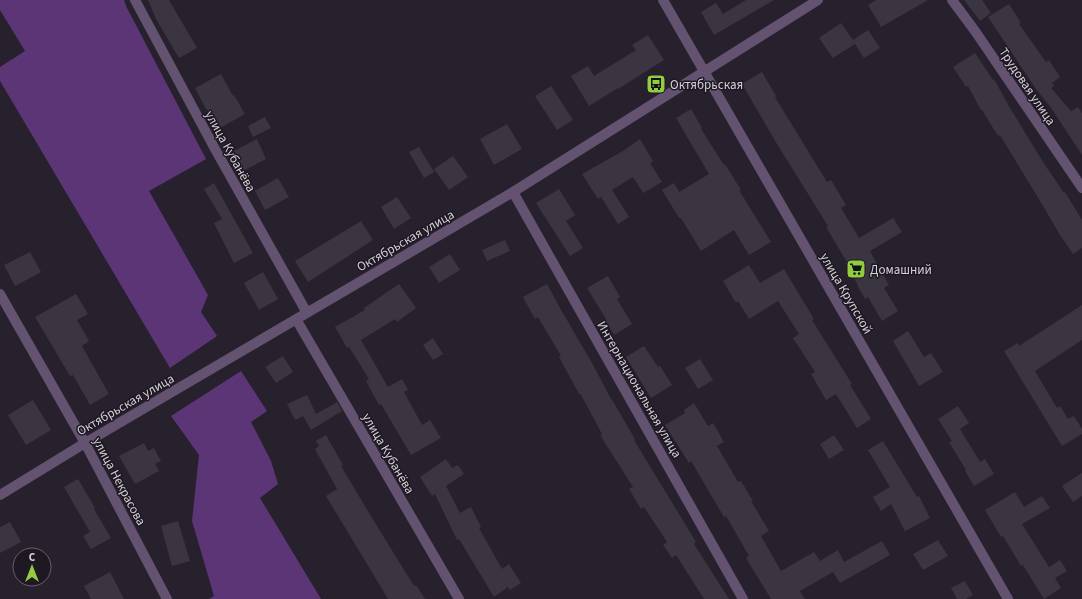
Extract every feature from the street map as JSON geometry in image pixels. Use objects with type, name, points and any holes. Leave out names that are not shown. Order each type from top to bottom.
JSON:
[{"type":"street","name":"улица Кубанёва","points":[[135,0],[215,149],[307,313]]},
{"type":"street","name":"улица Крупской","points":[[663,0],[1008,599]]},
{"type":"street","name":"Октябрьская улица","points":[[0,495],[85,443],[513,192],[818,0]]},
{"type":"street","name":"Трудовая улица","points":[[952,0],[975,31],[1082,188]]},
{"type":"street","name":"Интернациональная улица","points":[[513,192],[744,599]]},
{"type":"street","name":"улица Некрасова","points":[[0,294],[85,443],[167,599]]},
{"type":"street","name":"улица Кубанёва","points":[[296,319],[459,599]]},
{"type":"shaded area","points":[[0,0],[124,0],[206,159],[149,191],[208,295],[201,312],[217,336],[170,368],[0,81],[0,67],[25,51],[0,10]]},
{"type":"shaded area","points":[[241,371],[267,411],[251,422],[271,461],[278,484],[260,498],[321,599],[209,599],[214,596],[192,521],[199,455],[171,416]]},
{"type":"building","points":[[148,0],[169,0],[197,48],[179,58],[156,19]]},
{"type":"building","points":[[746,0],[774,0],[714,35],[701,12],[716,3],[723,14]]},
{"type":"building","points":[[876,0],[928,0],[881,27],[868,5]]},
{"type":"building","points":[[964,0],[982,0],[991,13],[980,21]]},
{"type":"building","points":[[1009,4],[1021,23],[1019,24],[1046,62],[1049,60],[1060,77],[1052,83],[1054,86],[1051,88],[1071,111],[1078,107],[1082,113],[1082,155],[988,17]]},
{"type":"building","points":[[841,23],[853,40],[868,30],[880,48],[864,58],[855,44],[833,58],[819,38]]},
{"type":"building","points":[[648,35],[664,60],[589,106],[571,76],[588,66],[594,76],[636,50],[632,45]]},
{"type":"building","points":[[975,53],[993,80],[994,79],[1043,162],[1064,193],[1065,192],[1082,220],[1082,248],[1073,254],[1000,135],[998,136],[981,110],[968,86],[966,87],[953,67]]},
{"type":"building","points":[[762,72],[776,96],[775,97],[827,182],[831,180],[846,205],[841,208],[859,238],[893,218],[902,232],[870,251],[889,285],[884,288],[898,311],[882,321],[868,297],[865,299],[845,263],[847,262],[826,227],[828,226],[742,84]]},
{"type":"building","points":[[221,74],[245,114],[218,129],[195,88]]},
{"type":"building","points":[[551,86],[573,120],[557,130],[535,96]]},
{"type":"building","points":[[691,109],[702,128],[701,129],[724,165],[725,164],[771,242],[749,255],[734,230],[701,251],[662,190],[674,183],[679,192],[709,174],[676,118]]},
{"type":"building","points":[[265,117],[271,128],[253,137],[248,126]]},
{"type":"building","points":[[507,124],[522,149],[494,165],[480,139]]},
{"type":"building","points":[[257,139],[266,159],[243,171],[234,151]]},
{"type":"building","points":[[640,139],[653,161],[650,163],[662,182],[643,193],[633,177],[612,190],[629,217],[618,224],[601,197],[598,199],[582,174],[623,151]]},
{"type":"building","points":[[419,147],[434,172],[424,178],[409,152]]},
{"type":"building","points":[[453,156],[468,177],[449,190],[434,169]]},
{"type":"building","points":[[278,178],[289,197],[265,210],[255,191]]},
{"type":"building","points":[[214,183],[253,253],[234,263],[214,223],[222,219],[204,189]]},
{"type":"building","points":[[559,189],[575,215],[566,221],[583,248],[570,256],[536,203]]},
{"type":"building","points":[[397,197],[411,218],[394,229],[381,207]]},
{"type":"building","points":[[361,221],[373,240],[308,282],[295,261]]},
{"type":"building","points":[[505,240],[510,251],[487,261],[482,250]]},
{"type":"building","points":[[30,252],[41,272],[15,286],[4,265]]},
{"type":"building","points":[[450,254],[460,270],[439,283],[429,267]]},
{"type":"building","points":[[749,265],[760,283],[784,269],[814,319],[812,320],[852,384],[850,385],[871,419],[857,428],[836,394],[826,400],[811,374],[815,372],[793,338],[799,334],[778,301],[749,319],[738,301],[736,303],[723,281]]},
{"type":"building","points":[[263,272],[278,299],[259,310],[244,283]]},
{"type":"building","points":[[608,276],[620,297],[617,299],[632,324],[614,335],[587,288]]},
{"type":"building","points":[[399,284],[416,308],[397,322],[395,319],[361,340],[388,387],[402,379],[408,390],[404,392],[422,425],[430,420],[441,438],[411,455],[381,404],[379,405],[366,381],[369,379],[349,347],[347,348],[335,327],[365,310],[364,308]]},
{"type":"building","points":[[547,284],[635,439],[634,440],[696,542],[694,544],[729,599],[704,599],[676,555],[672,558],[663,545],[667,542],[644,507],[641,509],[629,489],[633,487],[600,435],[602,434],[559,357],[561,356],[538,317],[535,319],[523,297]]},
{"type":"building","points":[[76,294],[88,314],[77,320],[89,341],[82,346],[109,394],[90,405],[73,375],[70,376],[35,317]]},
{"type":"building","points":[[1082,305],[1082,340],[1035,371],[1057,408],[1060,406],[1068,419],[1074,416],[1082,429],[1082,434],[1062,446],[1004,351],[1018,343],[1019,346]]},
{"type":"building","points":[[908,331],[924,357],[931,353],[943,372],[919,386],[893,341]]},
{"type":"building","points":[[433,338],[443,354],[433,360],[423,345]]},
{"type":"building","points":[[644,346],[658,367],[660,366],[672,385],[651,398],[626,357]]},
{"type":"building","points":[[283,356],[293,372],[276,383],[265,367]]},
{"type":"building","points":[[700,359],[713,380],[698,389],[685,368]]},
{"type":"building","points":[[307,395],[316,414],[337,402],[342,411],[311,430],[303,416],[295,420],[287,404]]},
{"type":"building","points":[[33,400],[51,430],[26,445],[8,415]]},
{"type":"building","points":[[694,403],[708,426],[713,423],[724,442],[717,446],[738,482],[741,481],[769,531],[761,536],[781,571],[814,552],[820,561],[838,550],[844,562],[882,541],[890,555],[840,583],[833,572],[800,591],[805,599],[771,599],[746,558],[749,556],[726,516],[724,517],[691,461],[689,463],[665,425],[685,413],[684,410]]},
{"type":"building","points":[[958,406],[969,423],[960,429],[980,462],[985,459],[994,474],[974,486],[949,442],[952,441],[938,419]]},
{"type":"building","points":[[326,435],[343,465],[341,466],[369,513],[414,586],[416,585],[425,599],[388,599],[326,496],[337,489],[315,449],[319,446],[316,441]]},
{"type":"building","points":[[834,435],[844,450],[829,459],[820,444]]},
{"type":"building","points":[[883,441],[917,497],[919,496],[930,518],[905,531],[891,504],[881,511],[873,497],[890,487],[868,450]]},
{"type":"building","points":[[144,443],[148,451],[154,448],[161,461],[155,464],[159,471],[135,484],[119,456]]},
{"type":"building","points":[[446,459],[452,468],[458,465],[464,474],[446,486],[460,513],[471,507],[481,527],[479,528],[502,569],[509,564],[521,583],[510,590],[508,587],[494,597],[459,539],[457,540],[435,494],[432,496],[420,477]]},
{"type":"building","points":[[1082,473],[1082,496],[1073,502],[1062,486]]},
{"type":"building","points":[[78,479],[111,538],[91,549],[83,536],[90,532],[64,487]]},
{"type":"building","points":[[1015,492],[1024,507],[1042,496],[1050,508],[1022,524],[1049,567],[1060,560],[1067,571],[1055,578],[1061,588],[1044,599],[1023,565],[1021,566],[1003,536],[1001,537],[985,510]]},
{"type":"building","points":[[178,521],[190,561],[172,566],[161,526]]},
{"type":"building","points":[[10,522],[21,542],[0,553],[0,527]]},
{"type":"building","points":[[938,540],[948,556],[923,570],[913,554]]},
{"type":"building","points":[[110,572],[124,599],[91,599],[84,586]]},
{"type":"building","points":[[965,581],[973,595],[966,599],[957,599],[951,588]]},
{"type":"place","name":"Октябрьская","points":[[656,84]]},
{"type":"place","name":"Домашний","points":[[856,269]]}]
